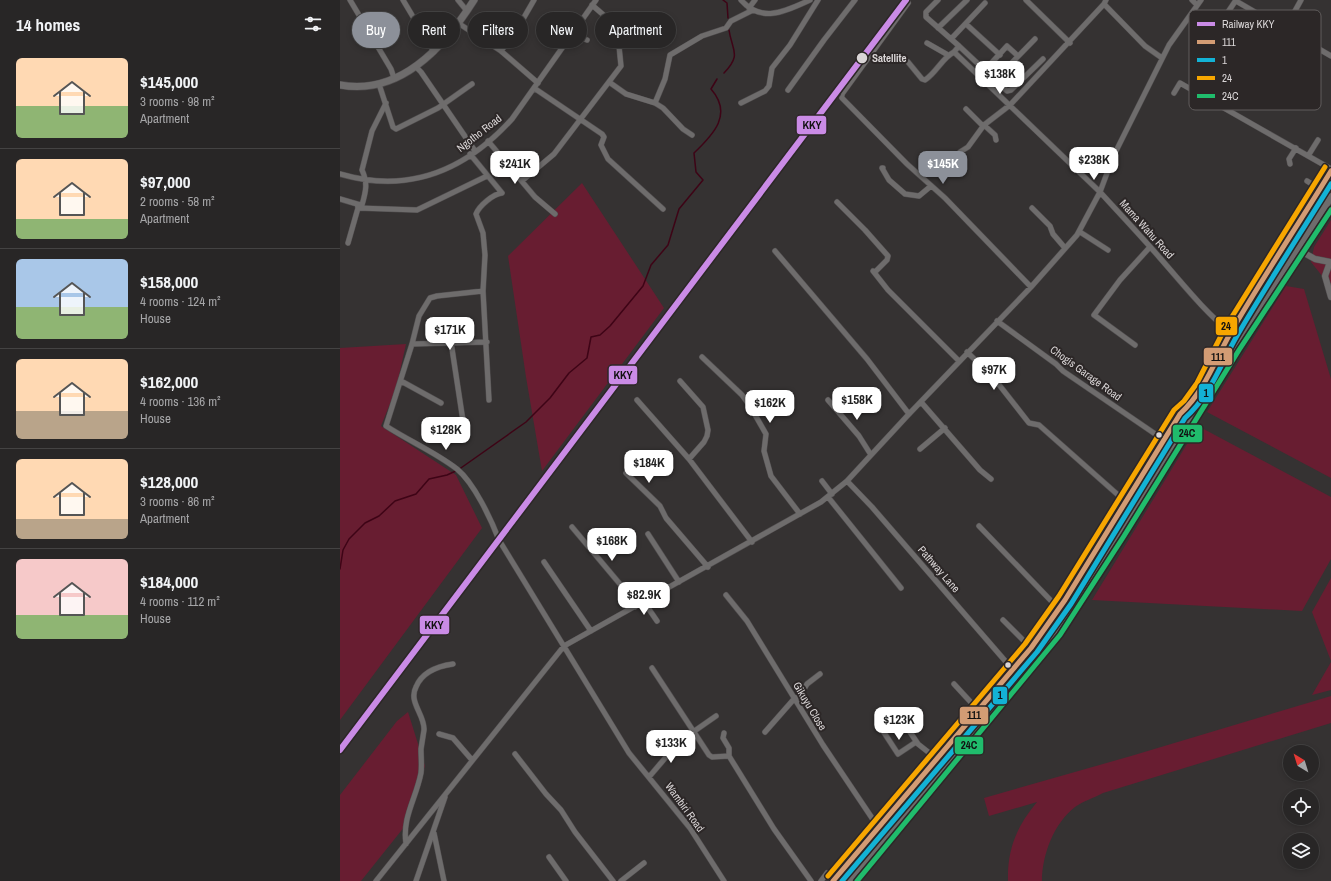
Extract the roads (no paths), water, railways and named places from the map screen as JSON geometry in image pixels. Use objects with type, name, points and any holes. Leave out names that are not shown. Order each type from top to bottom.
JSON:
[{"type":"main road","points":[[460,20],[474,0]]},
{"type":"main road","points":[[340,85],[364,87],[379,84],[416,67],[437,48]]},
{"type":"main road","points":[[833,881],[1031,648],[1126,502],[1180,414],[1189,407],[1213,368],[1231,333],[1331,170]]},
{"type":"main road","points":[[848,881],[1054,631],[1118,532],[1233,346],[1331,197]]},
{"type":"street","points":[[350,0],[391,69],[394,78]]},
{"type":"street","points":[[403,0],[434,52]]},
{"type":"street","points":[[458,0],[467,11]]},
{"type":"street","points":[[501,51],[526,17],[534,0]]},
{"type":"street","points":[[741,0],[751,9],[780,14],[810,0]]},
{"type":"street","points":[[655,103],[665,78],[670,55],[702,36],[726,28],[731,21],[751,9],[755,0]]},
{"type":"street","points":[[741,103],[765,92],[772,68],[790,44],[818,0]]},
{"type":"street","points":[[788,90],[855,0]]},
{"type":"street","points":[[908,0],[909,3],[843,94],[842,98],[1031,287]]},
{"type":"street","points":[[938,0],[925,15],[1007,91],[1010,90],[1043,59]]},
{"type":"street","points":[[938,28],[967,0]]},
{"type":"street","points":[[1026,0],[1070,43]]},
{"type":"street","points":[[1192,0],[1197,5]]},
{"type":"street","points":[[1194,10],[1201,0]]},
{"type":"street","points":[[1229,10],[1236,0],[1253,10]]},
{"type":"street","points":[[1295,10],[1301,0]]},
{"type":"street","points":[[522,180],[554,154],[621,66],[618,36],[614,24],[594,2]]},
{"type":"street","name":"Ngotho Road","points":[[587,12],[594,2]]},
{"type":"street","points":[[960,152],[968,147],[984,126],[1010,106],[1070,43],[1105,2],[1146,46],[1162,58]]},
{"type":"street","points":[[951,39],[985,3]]},
{"type":"street","points":[[376,881],[564,646],[752,542],[800,514],[848,482],[909,414],[1031,287],[1080,232],[1100,192],[1111,162],[1162,58],[1169,45],[1189,16]]},
{"type":"street","points":[[460,24],[501,51],[536,85],[579,120],[602,134],[604,137],[601,148],[608,159],[663,209]]},
{"type":"street","points":[[966,24],[1000,55]]},
{"type":"street","points":[[995,80],[1035,39]]},
{"type":"street","points":[[927,43],[948,55]]},
{"type":"street","points":[[908,62],[922,79],[925,80],[934,73],[948,55],[954,52],[959,46]]},
{"type":"street","points":[[985,70],[1007,46],[1018,56]]},
{"type":"street","name":"Ngotho Road","points":[[340,174],[367,180],[392,182],[423,178],[473,153],[512,119],[562,48]]},
{"type":"street","points":[[1321,50],[1331,56]]},
{"type":"street","name":"Mama Wahu Road","points":[[954,52],[1100,192],[1150,247],[1192,297],[1209,315],[1231,333]]},
{"type":"street","points":[[416,67],[443,104],[487,176],[502,194],[495,195],[479,209],[476,214],[483,233],[485,255],[483,291],[489,400]]},
{"type":"street","points":[[609,82],[626,94],[655,103],[669,113],[683,129],[692,135]]},
{"type":"street","points":[[1174,93],[1180,82],[1189,87]]},
{"type":"street","points":[[379,84],[393,126],[396,129],[426,116],[472,84]]},
{"type":"street","points":[[348,243],[358,206],[362,205],[367,180],[362,170],[372,131],[386,103]]},
{"type":"street","points":[[966,109],[995,135],[996,140]]},
{"type":"street","points":[[1229,110],[1331,170]]},
{"type":"street","points":[[1308,156],[1318,140]]},
{"type":"street","points":[[488,141],[535,197],[555,214]]},
{"type":"street","points":[[1290,164],[1289,160],[1296,148]]},
{"type":"street","points":[[884,168],[882,168],[889,180],[905,194],[919,196],[931,186]]},
{"type":"street","points":[[340,199],[358,206],[417,210],[487,176]]},
{"type":"street","points":[[1307,181],[1320,189]]},
{"type":"street","points":[[837,202],[888,256],[887,260],[876,272],[873,271],[874,273],[888,290],[959,361]]},
{"type":"street","points":[[1032,208],[1050,226],[1053,234],[1065,248]]},
{"type":"street","points":[[1080,232],[1108,250]]},
{"type":"street","points":[[1135,345],[1094,315],[1120,280],[1150,247]]},
{"type":"street","points":[[1297,249],[1315,259],[1330,262],[1325,276],[1331,297]]},
{"type":"street","points":[[775,251],[867,359],[909,414]]},
{"type":"street","points":[[441,403],[401,381],[419,316],[430,298],[483,291]]},
{"type":"street","name":"Chogis Garage Road","points":[[997,321],[1056,364],[1063,371],[1164,440]]},
{"type":"street","points":[[451,342],[465,434]]},
{"type":"street","points":[[412,344],[487,342]]},
{"type":"street","points":[[967,352],[993,377],[1029,423],[1039,425],[1126,502]]},
{"type":"street","points":[[702,357],[742,395],[750,406],[766,434],[764,451],[771,476],[800,514]]},
{"type":"street","name":"Wambiri Road","points":[[401,381],[386,426],[445,461],[462,475],[488,514],[499,540],[629,753],[690,828],[724,881]]},
{"type":"street","points":[[680,381],[703,407],[708,430],[704,442],[689,459]]},
{"type":"street","points":[[637,400],[689,459],[752,542]]},
{"type":"street","points":[[828,400],[859,436],[871,455]]},
{"type":"street","points":[[921,402],[980,470],[991,479]]},
{"type":"street","points":[[920,449],[944,428]]},
{"type":"street","points":[[626,473],[660,506],[666,518],[708,566]]},
{"type":"street","points":[[822,482],[830,495],[901,588]]},
{"type":"street","name":"Pathway Lane","points":[[848,482],[872,507],[1013,670]]},
{"type":"street","points":[[979,526],[1058,608]]},
{"type":"street","points":[[572,527],[630,596],[635,607]]},
{"type":"street","points":[[648,534],[679,582]]},
{"type":"street","points":[[544,562],[591,631]]},
{"type":"street","name":"Gikuyu Close","points":[[726,595],[747,621],[860,804],[878,828]]},
{"type":"street","points":[[644,602],[657,621]]},
{"type":"street","points":[[1003,620],[1031,648]]},
{"type":"street","points":[[406,844],[404,830],[421,773],[424,730],[421,717],[414,702],[414,692],[419,682],[434,668],[453,664]]},
{"type":"street","points":[[652,668],[709,755],[729,756]]},
{"type":"street","points":[[765,732],[794,699],[800,696],[807,684],[820,674]]},
{"type":"street","points":[[954,684],[978,710]]},
{"type":"street","points":[[693,732],[716,716]]},
{"type":"street","points":[[902,720],[916,742],[937,759]]},
{"type":"street","points":[[883,731],[898,754],[916,742]]},
{"type":"street","points":[[724,733],[723,738],[729,748],[729,756],[774,829],[811,881]]},
{"type":"street","points":[[439,734],[453,738],[472,760]]},
{"type":"street","points":[[649,777],[672,750],[682,742]]},
{"type":"street","points":[[515,754],[546,794],[561,810],[575,832],[613,881]]},
{"type":"street","points":[[416,881],[447,791]]},
{"type":"street","points":[[434,831],[444,881]]},
{"type":"street","points":[[549,857],[566,881]]},
{"type":"street","points":[[621,881],[644,863]]},
{"type":"street","points":[[821,881],[827,873]]},
{"type":"waterway","points":[[723,0],[727,3],[728,18]]},
{"type":"waterway","points":[[724,73],[730,67],[734,57],[729,30]]},
{"type":"waterway","points":[[340,569],[343,550],[349,539],[365,523],[379,516],[395,501],[416,494],[429,479],[447,475],[458,470],[526,422],[550,398],[569,373],[587,358],[591,337],[600,335],[610,326],[643,286],[651,265],[668,245],[679,209],[703,180],[696,172],[694,153],[714,131],[721,115],[717,98],[711,89],[717,79]]},
{"type":"rail line","name":"KKY","points":[[340,750],[906,0]]},
{"type":"place","name":"Satellite","points":[[862,58]]}]
